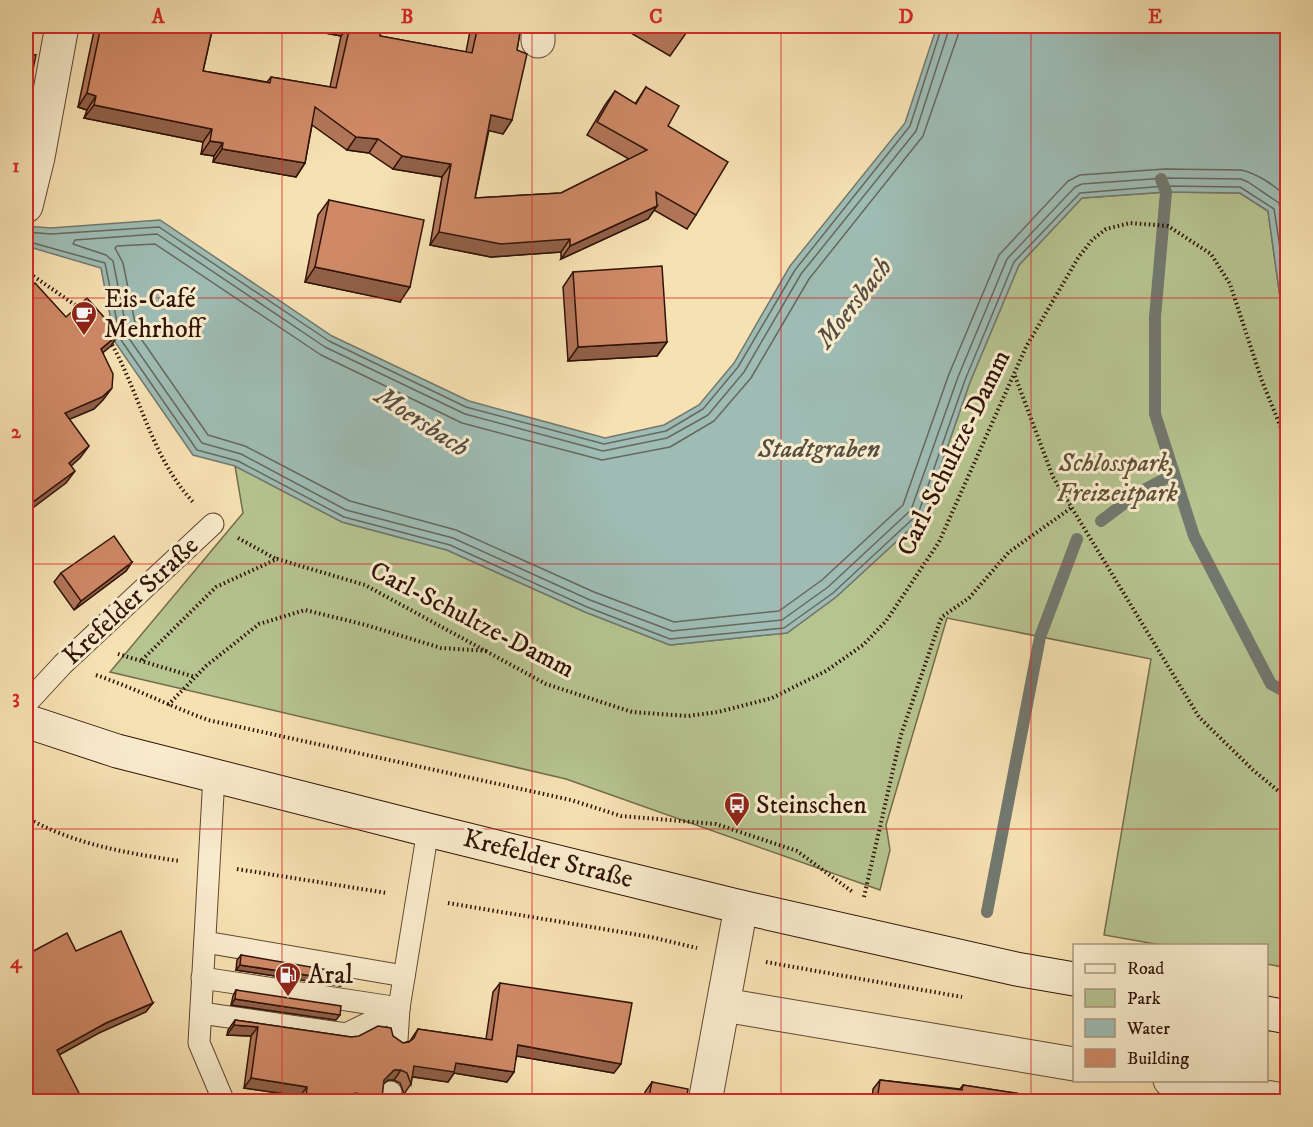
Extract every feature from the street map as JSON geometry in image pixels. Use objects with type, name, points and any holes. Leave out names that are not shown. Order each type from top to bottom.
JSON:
[{"type":"main road","points":[[26,207],[37,165],[62,26]]},
{"type":"main road","name":"Krefelder Straße","points":[[26,721],[99,746],[428,830],[741,907],[1016,969],[1073,979]]},
{"type":"main road","points":[[705,1101],[741,907]]},
{"type":"main road","points":[[724,1005],[1073,1064]]},
{"type":"main road","points":[[1268,1013],[1287,1017]]},
{"type":"main road","points":[[1176,1082],[1215,1095],[1287,1101]]},
{"type":"lane","name":"Krefelder Straße","points":[[26,704],[63,664],[213,524]]},
{"type":"lane","points":[[214,776],[199,1043],[225,1101]]},
{"type":"lane","points":[[397,1040],[399,1008],[428,830]]},
{"type":"lane","points":[[205,942],[404,976]]},
{"type":"lane","points":[[202,978],[399,1008]]},
{"type":"lane","points":[[201,1013],[346,1034],[399,1008]]},
{"type":"path","name":"Carl-Schultze-Damm","points":[[104,334],[111,342],[164,459],[181,489],[213,524],[277,559],[365,585],[546,684],[632,712],[688,716],[718,712],[772,698],[826,671],[862,645],[886,621],[939,542],[1026,347],[1078,258],[1092,240],[1106,229],[1130,223],[1168,226],[1211,254],[1230,284],[1262,381],[1287,445]]},
{"type":"path","points":[[26,272],[80,308],[88,316]]},
{"type":"path","points":[[1015,375],[1053,477],[1199,717],[1253,770],[1287,799]]},
{"type":"path","points":[[128,686],[168,705],[208,720],[571,800],[621,816],[716,824],[797,851],[864,900],[901,735],[940,621],[943,616],[969,598],[1009,552],[1071,508]]},
{"type":"path","points":[[195,677],[142,660],[216,587],[277,559]]},
{"type":"path","points":[[168,705],[195,677],[259,624],[305,610],[366,625],[441,648],[490,652]]},
{"type":"path","points":[[26,817],[47,830],[103,847],[651,936],[733,956],[969,998]]},
{"type":"green space","name":"Schlosspark, Freizeitpark","points":[[1166,192],[1240,193],[1268,211],[1280,297],[1288,320],[1287,968],[1268,964],[1268,944],[1155,944],[1104,935],[1151,659],[947,618],[886,825],[890,850],[880,890],[566,779],[110,672],[243,513],[235,466],[342,522],[447,550],[585,612],[670,645],[787,633],[836,597],[923,517],[970,382],[1019,265],[1082,198]]},
{"type":"water","name":"Stadtgraben","points":[[937,26],[1287,26],[1287,320],[1280,297],[1268,211],[1240,193],[1166,192],[1082,198],[1019,265],[970,382],[923,517],[836,597],[787,633],[670,645],[585,612],[447,550],[342,522],[235,466],[193,455],[115,342],[101,268],[26,246],[26,226],[51,228],[160,220],[332,336],[469,401],[605,438],[664,425],[699,405],[734,363],[790,266],[905,123]]},
{"type":"building","points":[[26,26],[34,26],[29,54],[36,55],[26,104]]},
{"type":"building","points":[[101,26],[213,26],[203,71],[270,83],[271,77],[336,88],[350,26],[381,26],[380,36],[472,53],[478,26],[521,26],[517,50],[527,54],[512,120],[491,115],[475,198],[561,193],[647,150],[597,122],[615,91],[636,104],[646,87],[679,106],[668,126],[728,162],[696,215],[656,192],[657,206],[570,246],[570,239],[501,244],[439,232],[451,164],[402,156],[378,139],[356,137],[315,107],[305,163],[222,149],[223,143],[210,141],[212,129],[94,105],[96,96],[87,93]]},
{"type":"building","points":[[676,26],[691,26],[687,32]]},
{"type":"building","points":[[329,200],[424,220],[410,287],[315,267]]},
{"type":"building","points":[[662,266],[667,342],[578,347],[573,272]]},
{"type":"building","points":[[35,283],[66,317],[87,298],[119,334],[101,349],[113,374],[112,388],[102,397],[65,413],[89,446],[69,463],[75,471],[26,507],[26,292]]},
{"type":"building","points":[[114,536],[132,562],[81,601],[61,573]]},
{"type":"building","points":[[121,931],[153,1003],[106,1023],[57,1050],[83,1101],[26,1101],[26,955],[67,933],[76,951]]},
{"type":"building","points":[[241,955],[346,973],[345,981],[240,965]]},
{"type":"building","points":[[500,983],[632,1003],[621,1064],[518,1045],[514,1072],[456,1063],[454,1072],[414,1066],[411,1084],[407,1073],[394,1070],[384,1080],[382,1097],[355,1093],[354,1101],[310,1101],[306,1098],[307,1087],[251,1078],[258,1027],[234,1025],[235,1020],[351,1037],[359,1036],[378,1026],[391,1028],[393,1036],[403,1043],[414,1038],[418,1029],[492,1040]]},
{"type":"building","points":[[236,990],[341,1006],[340,1015],[235,999]]},
{"type":"building","points":[[880,1080],[962,1090],[963,1085],[1066,1101],[877,1101]]},
{"type":"building","points":[[652,1082],[688,1089],[686,1101],[648,1101]]},
{"type":"waterway","name":"Moersbach","points":[[1161,179],[1166,192],[1155,317],[1155,414],[1194,536],[1271,684],[1288,693]]},
{"type":"waterway","points":[[1101,521],[1138,493],[1174,474]]},
{"type":"waterway","points":[[987,912],[1040,637],[1077,539]]},
{"type":"place","name":"Eis-Café Mehrhoff","points":[[84,337]]},
{"type":"place","name":"Steinschen","points":[[737,828]]},
{"type":"place","name":"Aral","points":[[288,998]]}]
